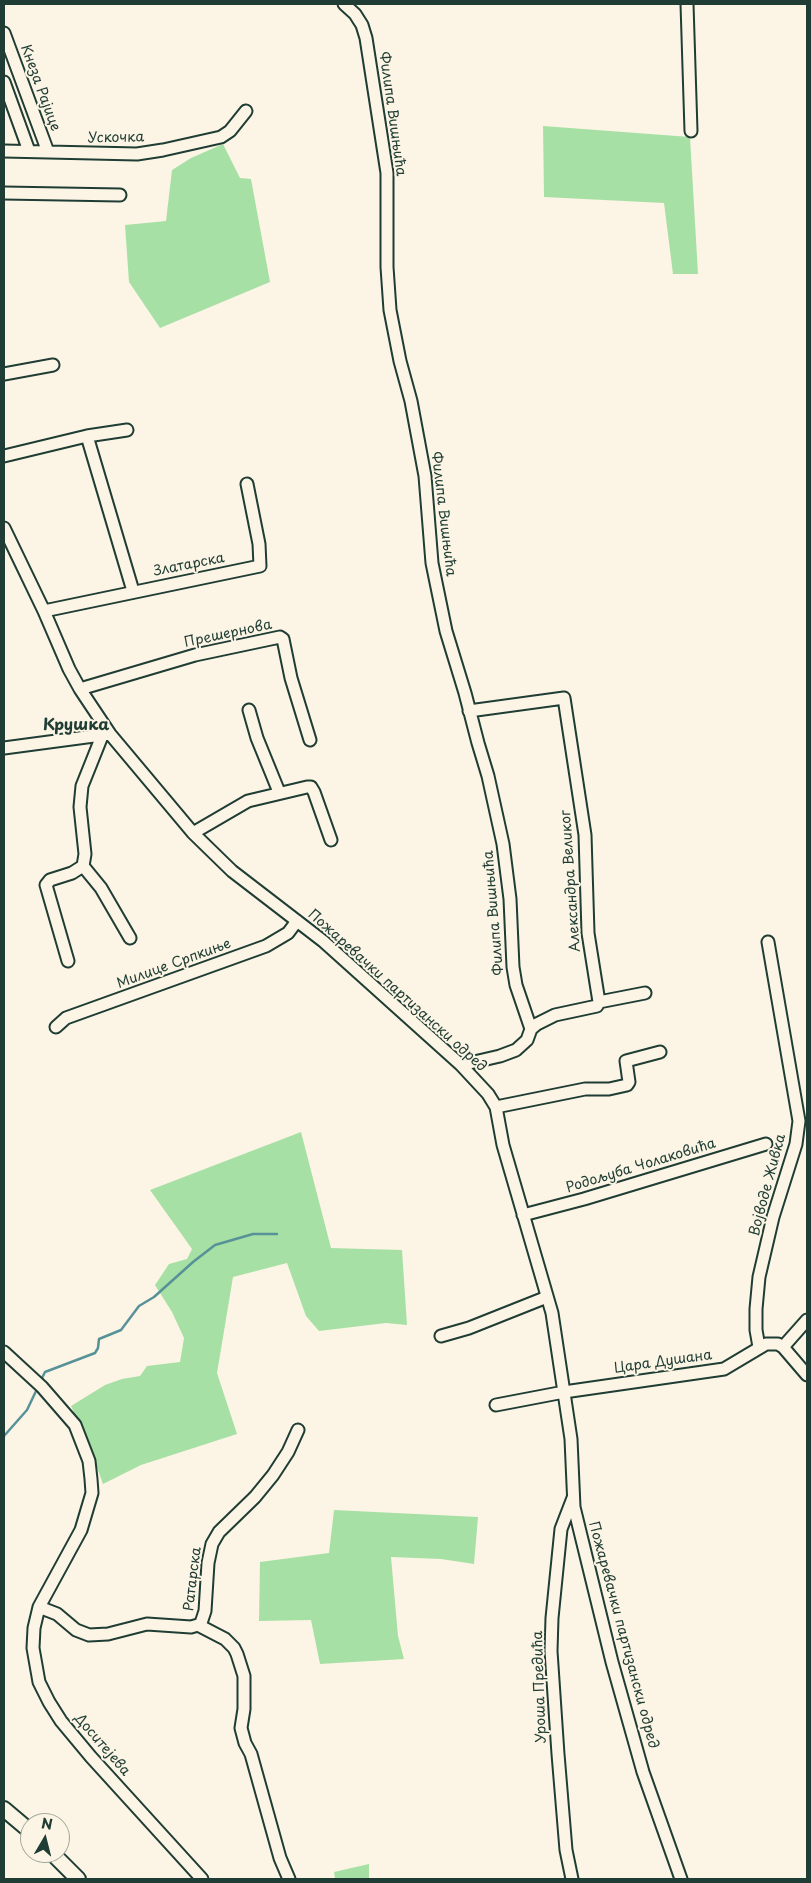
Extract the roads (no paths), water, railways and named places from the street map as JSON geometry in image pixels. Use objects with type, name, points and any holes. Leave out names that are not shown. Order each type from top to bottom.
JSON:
[{"type":"main road","points":[[4,1809],[20,1823]]},
{"type":"main road","points":[[62,1863],[78,1879]]},
{"type":"street","points":[[688,4],[691,131]]},
{"type":"street","name":"Филипа Вишњића","points":[[349,5],[362,25],[366,38],[387,173],[387,267],[390,310],[400,361],[411,401],[425,476],[432,563],[446,630],[488,776],[503,844],[510,899],[513,967],[516,985],[531,1029]]},
{"type":"street","name":"Кнеза Рајице","points":[[4,33],[48,152]]},
{"type":"street","points":[[4,82],[29,151]]},
{"type":"street","name":"Ускочка","points":[[4,151],[137,154],[163,150],[221,137],[230,131],[246,112]]},
{"type":"street","points":[[4,193],[120,195]]},
{"type":"street","points":[[4,374],[53,365]]},
{"type":"street","points":[[4,456],[87,436],[126,430]]},
{"type":"street","points":[[87,436],[133,591]]},
{"type":"street","name":"Златарска","points":[[44,611],[260,566],[259,544],[246,484]]},
{"type":"street","name":"Пожаревачки партизански одред","points":[[4,528],[44,611],[69,669],[106,735],[194,833],[232,871],[323,941],[461,1065],[488,1094],[496,1108],[503,1145],[552,1313],[570,1439],[574,1507],[612,1662],[643,1772],[681,1879]]},
{"type":"street","name":"Прешернова","points":[[80,689],[196,655],[280,637],[283,639],[291,678],[310,740]]},
{"type":"street","name":"Александра Великог","points":[[469,710],[564,698],[586,835],[588,933],[599,1002]]},
{"type":"street","points":[[249,710],[257,738],[279,792]]},
{"type":"street","points":[[4,748],[106,735]]},
{"type":"street","points":[[106,735],[82,786],[80,807],[85,854],[83,866],[101,888],[130,938]]},
{"type":"street","points":[[194,833],[233,808],[248,801],[307,786],[312,788],[331,840]]},
{"type":"street","points":[[68,961],[46,885],[50,880],[83,866]]},
{"type":"street","name":"Милице Српкиње","points":[[56,1028],[66,1018],[266,946],[288,933],[297,921]]},
{"type":"street","name":"Војводе Живка","points":[[759,1347],[756,1330],[759,1277],[774,1217],[796,1144],[799,1120],[768,942]]},
{"type":"street","points":[[461,1065],[500,1056],[516,1050],[527,1040],[531,1029],[555,1015],[597,1006],[599,1002],[645,993]]},
{"type":"street","points":[[496,1108],[585,1089],[609,1089],[627,1085],[629,1082],[626,1061],[660,1052]]},
{"type":"street","name":"Родољуба Чолаковића","points":[[523,1215],[584,1199],[766,1144]]},
{"type":"street","points":[[441,1336],[469,1328],[547,1297]]},
{"type":"street","points":[[807,1320],[783,1346],[807,1375]]},
{"type":"street","name":"Цара Душана","points":[[564,1392],[724,1369],[766,1344],[783,1346]]},
{"type":"street","name":"Доситејева","points":[[4,1352],[42,1387],[75,1425],[90,1461],[92,1493],[81,1530],[47,1590],[39,1607],[34,1628],[33,1648],[39,1682],[61,1721],[91,1758],[202,1879]]},
{"type":"street","points":[[496,1405],[564,1392]]},
{"type":"street","name":"Ратарска","points":[[289,1879],[280,1858],[251,1754],[245,1743],[241,1728],[244,1708],[244,1676],[237,1654],[225,1639],[198,1625],[201,1623],[205,1610],[208,1563],[212,1544],[219,1532],[273,1475],[288,1452],[298,1430]]},
{"type":"street","name":"Уроша Предића","points":[[572,1879],[566,1850],[551,1651],[552,1618],[561,1529],[573,1496]]},
{"type":"street","points":[[39,1607],[57,1614],[76,1630],[89,1635],[108,1634],[147,1624],[183,1627],[198,1625]]},
{"type":"waterway","points":[[42,1378],[45,1372],[95,1353],[98,1348],[99,1339],[121,1330],[139,1306],[154,1297],[215,1245],[253,1234],[277,1234]]},
{"type":"waterway","points":[[4,1436],[27,1410],[37,1389]]},
{"type":"district","name":"Крушка","points":[[76,726]]}]
